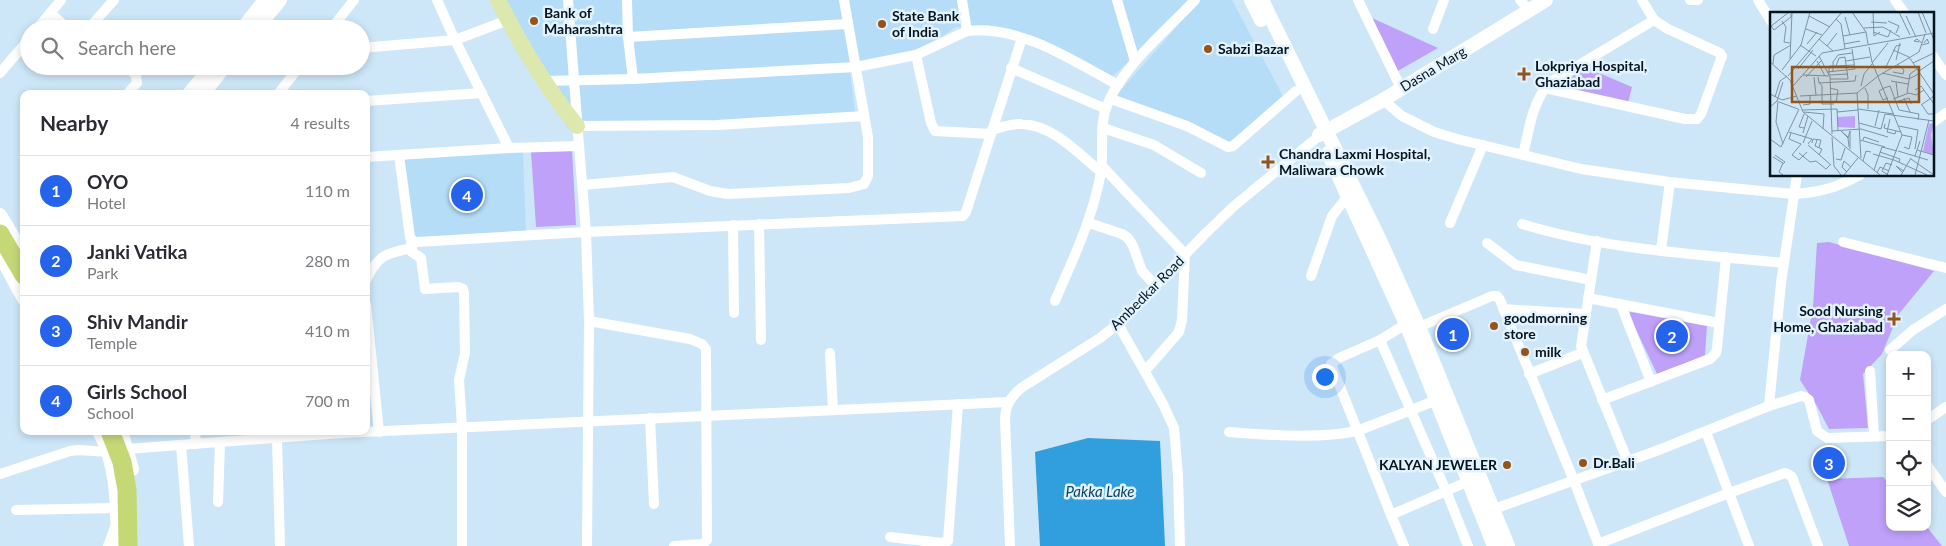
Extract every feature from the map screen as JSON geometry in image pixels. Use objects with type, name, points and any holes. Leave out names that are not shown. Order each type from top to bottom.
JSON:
[{"type":"highway","points":[[0,234],[20,282]]},
{"type":"highway","points":[[112,435],[122,462],[127,490],[128,546]]},
{"type":"main road","points":[[498,0],[544,81],[576,126]]},
{"type":"street","points":[[44,20],[61,0]]},
{"type":"street","points":[[97,20],[114,0]]},
{"type":"street","points":[[249,20],[265,0]]},
{"type":"street","points":[[267,20],[280,0]]},
{"type":"street","points":[[338,20],[354,0]]},
{"type":"street","points":[[437,0],[509,148]]},
{"type":"street","points":[[568,0],[576,126],[586,232],[590,321],[587,546]]},
{"type":"street","points":[[628,0],[628,37],[633,79]]},
{"type":"street","points":[[582,185],[673,177],[710,191],[728,194],[860,186],[864,184],[868,176],[869,167],[868,137],[844,0]]},
{"type":"street","points":[[962,0],[967,32]]},
{"type":"street","points":[[1117,0],[1135,61]]},
{"type":"street","points":[[1055,301],[1089,223],[1101,168],[1103,128],[1108,104],[1118,85],[1135,61],[1195,0]]},
{"type":"street","points":[[1251,0],[1296,91],[1368,212],[1412,326],[1437,400],[1494,546]]},
{"type":"street","points":[[1262,0],[1322,134],[1347,197],[1412,326],[1494,509],[1508,546]]},
{"type":"street","points":[[1358,0],[1401,88]]},
{"type":"street","points":[[1432,29],[1444,0]]},
{"type":"street","name":"Dasna Marg","points":[[1322,134],[1383,100],[1525,5],[1546,0]]},
{"type":"street","points":[[1545,88],[1685,119],[1697,119],[1701,114],[1722,56],[1720,53],[1668,29],[1654,20],[1642,0]]},
{"type":"street","points":[[1690,0],[1698,0]]},
{"type":"street","points":[[1758,0],[1770,20]]},
{"type":"street","points":[[1895,0],[1904,12]]},
{"type":"street","points":[[50,13],[58,20]]},
{"type":"street","points":[[370,47],[455,40],[508,20]]},
{"type":"street","points":[[1523,154],[1534,110],[1545,88],[1563,74],[1654,20]]},
{"type":"street","points":[[628,37],[848,24]]},
{"type":"street","points":[[544,81],[633,79],[856,67],[916,55],[967,32],[1000,32],[1022,38],[1053,51],[1118,85]]},
{"type":"street","points":[[370,273],[386,254],[417,242],[733,225],[963,216],[966,212],[1022,38]]},
{"type":"street","points":[[0,73],[20,50]]},
{"type":"street","points":[[916,55],[934,131],[991,132],[1021,123],[1039,128],[1067,144],[1101,168],[1185,254],[1182,320],[1179,332],[1145,371]]},
{"type":"street","points":[[1934,57],[1944,69]]},
{"type":"street","points":[[1011,68],[1108,104],[1187,126],[1228,147],[1232,146],[1296,91]]},
{"type":"street","points":[[130,90],[137,82],[136,75]]},
{"type":"street","points":[[192,90],[205,75]]},
{"type":"street","points":[[206,90],[218,75]]},
{"type":"street","points":[[281,90],[293,75]]},
{"type":"street","points":[[370,101],[482,93]]},
{"type":"street","points":[[1383,100],[1402,116],[1434,132],[1581,169],[1670,182],[1794,194],[1815,193],[1834,188],[1858,176]]},
{"type":"street","points":[[1934,122],[1946,114]]},
{"type":"street","points":[[576,126],[717,125],[864,116]]},
{"type":"street","points":[[1103,128],[1154,145],[1201,173]]},
{"type":"street","name":"Ambedkar Road","points":[[1008,402],[1021,388],[1100,338],[1118,324],[1234,206],[1322,134]]},
{"type":"street","points":[[1450,223],[1483,145]]},
{"type":"street","points":[[370,157],[509,148],[579,146]]},
{"type":"street","points":[[399,155],[412,252],[421,258],[425,289],[458,286],[463,289],[466,345],[459,380],[462,427],[462,546]]},
{"type":"street","points":[[1769,406],[1784,263],[1798,176]]},
{"type":"street","points":[[1661,250],[1670,182]]},
{"type":"street","points":[[1311,276],[1332,216],[1347,197]]},
{"type":"street","points":[[0,215],[20,248]]},
{"type":"street","points":[[1089,223],[1122,234],[1128,238],[1142,271],[1155,285]]},
{"type":"street","points":[[759,224],[761,340]]},
{"type":"street","points":[[1522,224],[1558,234],[1597,241],[1784,263]]},
{"type":"street","points":[[733,225],[734,313]]},
{"type":"street","points":[[1597,241],[1581,340],[1582,353],[1628,462]]},
{"type":"street","points":[[1843,242],[1946,268]]},
{"type":"street","points":[[1487,243],[1516,265],[1591,280]]},
{"type":"street","points":[[0,255],[20,284]]},
{"type":"street","points":[[1602,400],[1714,356],[1717,348],[1726,257]]},
{"type":"street","points":[[1404,546],[1331,364],[1339,358],[1412,326],[1492,296],[1497,296],[1500,300],[1598,545],[1785,473],[1792,477],[1818,546]]},
{"type":"street","points":[[1588,298],[1720,323]]},
{"type":"street","points":[[1621,304],[1651,382]]},
{"type":"street","points":[[1503,309],[1585,314]]},
{"type":"street","points":[[1890,350],[1914,330],[1946,309]]},
{"type":"street","points":[[590,321],[690,339],[702,344],[706,349],[707,540],[703,544],[674,546]]},
{"type":"street","points":[[1118,324],[1174,428],[1178,475],[1180,546]]},
{"type":"street","points":[[1380,340],[1468,546]]},
{"type":"street","points":[[370,349],[379,432]]},
{"type":"street","points":[[830,352],[833,410]]},
{"type":"street","points":[[1530,374],[1582,353]]},
{"type":"street","points":[[1870,371],[1874,436]]},
{"type":"street","points":[[1494,509],[1628,462],[1769,406],[1801,396],[1806,396],[1809,400],[1814,426],[1821,436],[1827,438],[1886,436]]},
{"type":"street","points":[[1229,432],[1325,435],[1357,431],[1437,400]]},
{"type":"street","points":[[370,432],[588,420],[1008,402],[1005,418],[1010,546]]},
{"type":"street","points":[[890,537],[942,543],[948,541],[958,404]]},
{"type":"street","points":[[1931,417],[1946,407]]},
{"type":"street","points":[[650,418],[654,504]]},
{"type":"street","points":[[1706,432],[1749,546]]},
{"type":"street","points":[[100,435],[109,452],[113,472],[118,546]]},
{"type":"street","points":[[122,435],[132,467],[137,546]]},
{"type":"street","points":[[195,435],[196,444]]},
{"type":"street","points":[[127,449],[220,443],[261,436],[277,439],[314,435]]},
{"type":"street","points":[[277,439],[280,546]]},
{"type":"street","points":[[218,502],[220,443]]},
{"type":"street","points":[[181,445],[189,546]]},
{"type":"street","points":[[0,474],[70,451],[109,452]]},
{"type":"street","points":[[1931,471],[1946,492]]},
{"type":"street","points":[[1391,515],[1469,482]]},
{"type":"street","points":[[16,510],[117,515]]},
{"type":"street","points":[[108,546],[117,515]]},
{"type":"shaded area","points":[[501,0],[1189,0],[1140,52],[1107,81],[1028,45],[983,29],[956,27],[937,40],[917,49],[849,63],[856,120],[568,129]]},
{"type":"shaded area","name":"Sabzi Bazar","points":[[1200,0],[1232,0],[1284,98],[1228,143],[1115,97]]},
{"type":"shaded area","points":[[1372,18],[1438,48],[1396,72]]},
{"type":"shaded area","points":[[1585,67],[1632,87],[1628,103],[1558,88]]},
{"type":"shaded area","points":[[572,149],[576,225],[536,227],[531,151]]},
{"type":"shaded area","points":[[523,150],[526,233],[415,239],[404,157]]},
{"type":"shaded area","points":[[1829,242],[1934,271],[1898,315],[1882,354],[1863,374],[1868,428],[1829,429],[1800,380],[1813,307],[1817,243]]},
{"type":"shaded area","points":[[1628,313],[1707,326],[1705,355],[1658,376]]},
{"type":"shaded area","points":[[1883,477],[1886,480],[1886,531],[1930,531],[1942,546],[1849,546],[1827,479]]},
{"type":"water","name":"Pakka Lake","points":[[1088,438],[1160,441],[1165,546],[1040,546],[1035,452]]},
{"type":"place","name":"Bank of Maharashtra","points":[[534,21]]},
{"type":"place","name":"State Bank of India","points":[[882,24]]},
{"type":"place","name":"Sabzi Bazar","points":[[1208,49]]},
{"type":"place","name":"Lokpriya Hospital, Ghaziabad","points":[[1524,74]]},
{"type":"place","name":"Chandra Laxmi Hospital, Maliwara Chowk","points":[[1268,162]]},
{"type":"place","name":"Girls School","points":[[467,195]]},
{"type":"place","name":"Sood Nursing Home, Ghaziabad","points":[[1894,319]]},
{"type":"place","name":"goodmorning store","points":[[1494,326]]},
{"type":"place","name":"OYO","points":[[1453,334]]},
{"type":"place","name":"Janki Vatika","points":[[1672,336]]},
{"type":"place","name":"milk","points":[[1525,352]]},
{"type":"place","name":"Dr.Bali","points":[[1583,463]]},
{"type":"place","name":"Shiv Mandir","points":[[1829,463]]},
{"type":"place","name":"KALYAN JEWELER","points":[[1507,465]]}]
